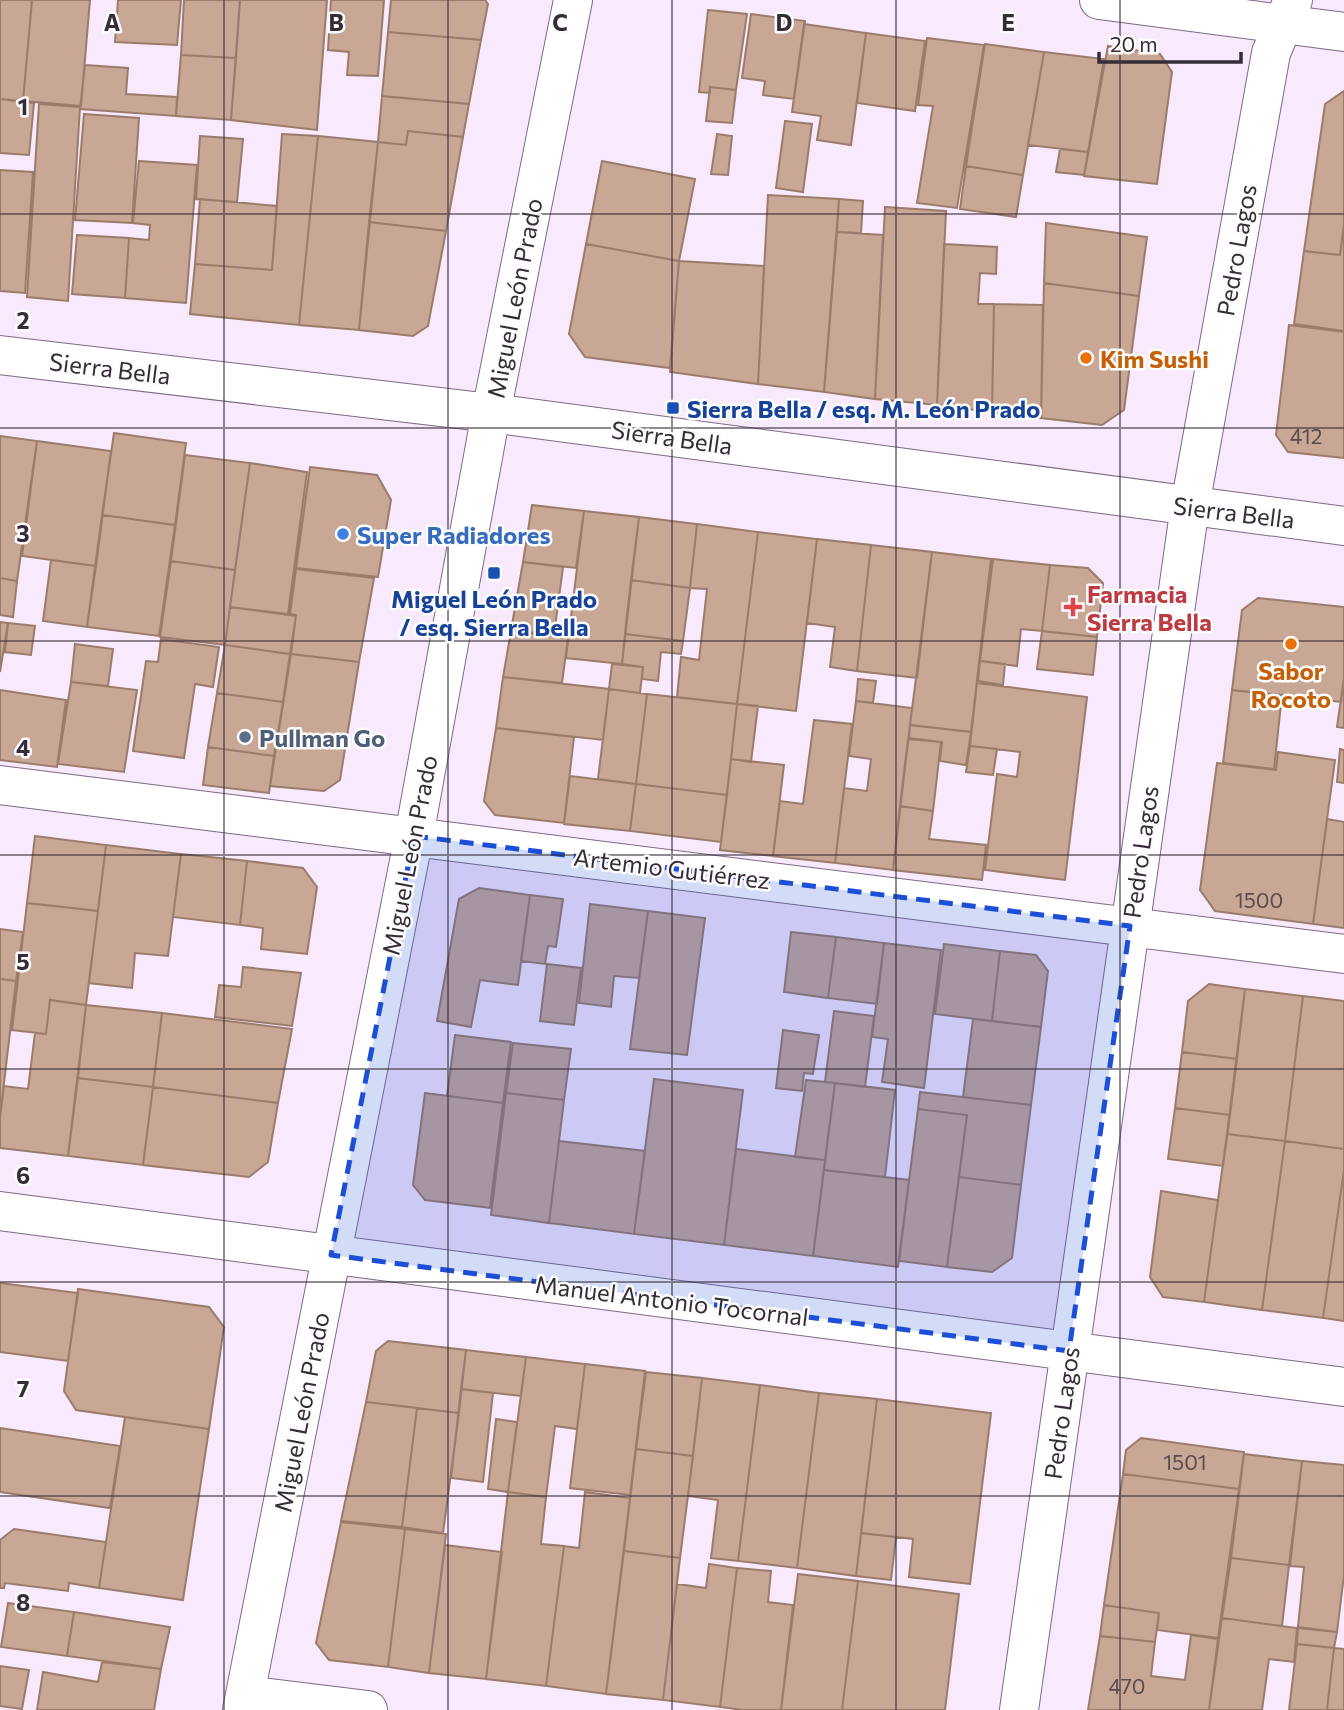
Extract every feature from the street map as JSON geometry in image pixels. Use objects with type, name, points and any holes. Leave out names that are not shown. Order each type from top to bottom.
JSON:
[{"type":"street","name":"Miguel León Prado","points":[[243,1702],[414,836],[491,413],[573,0]]},
{"type":"street","points":[[1098,0],[1288,12],[1344,32]]},
{"type":"street","name":"Pedro Lagos","points":[[1019,1710],[1190,506],[1271,52],[1288,12]]},
{"type":"street","name":"Sierra Bella","points":[[0,355],[491,413],[1344,526]]},
{"type":"street","name":"Artemio Gutiérrez","points":[[0,785],[1344,954]]},
{"type":"street","name":"Manuel Antonio Tocornal","points":[[0,1211],[1344,1387]]},
{"type":"street","points":[[243,1702],[368,1710]]},
{"type":"highlighted area","points":[[414,836],[1130,926],[1069,1351],[331,1255]]},
{"type":"building","points":[[0,0],[32,0],[23,101],[0,99]]},
{"type":"building","points":[[32,0],[90,0],[81,106],[23,101]]},
{"type":"building","points":[[118,0],[181,0],[177,45],[115,42]]},
{"type":"building","points":[[184,0],[240,0],[236,58],[181,55]]},
{"type":"building","points":[[240,0],[327,0],[317,130],[231,120]]},
{"type":"building","points":[[331,0],[384,0],[378,76],[347,75],[349,52],[328,50]]},
{"type":"building","points":[[391,0],[485,0],[488,4],[481,40],[388,32]]},
{"type":"building","points":[[708,10],[747,14],[736,90],[710,87],[710,93],[699,92]]},
{"type":"building","points":[[751,14],[805,21],[794,99],[763,95],[765,81],[742,78]]},
{"type":"building","points":[[804,24],[866,33],[851,145],[817,140],[821,116],[792,112]]},
{"type":"building","points":[[388,32],[481,40],[469,104],[382,96]]},
{"type":"building","points":[[866,33],[925,41],[915,111],[857,103]]},
{"type":"building","points":[[927,38],[984,45],[957,208],[917,203],[933,106],[918,105]]},
{"type":"building","points":[[985,44],[1044,52],[1023,175],[966,166]]},
{"type":"building","points":[[1108,46],[1160,54],[1172,72],[1157,184],[1084,176]]},
{"type":"building","points":[[1044,52],[1104,59],[1088,152],[1028,145]]},
{"type":"building","points":[[181,55],[236,58],[231,120],[176,116]]},
{"type":"building","points":[[85,65],[128,68],[126,94],[177,97],[176,116],[80,109]]},
{"type":"building","points":[[710,87],[736,90],[732,123],[706,121]]},
{"type":"building","points":[[1344,91],[1344,224],[1340,255],[1304,251],[1325,104]]},
{"type":"building","points":[[382,96],[469,104],[463,137],[408,131],[406,145],[378,142]]},
{"type":"building","points":[[0,99],[34,103],[29,155],[0,153]]},
{"type":"building","points":[[39,104],[80,107],[68,301],[27,297]]},
{"type":"building","points":[[84,114],[139,118],[132,223],[75,220]]},
{"type":"building","points":[[785,121],[812,124],[803,192],[776,188]]},
{"type":"building","points":[[408,131],[463,137],[446,231],[369,222],[378,142],[406,145]]},
{"type":"building","points":[[282,134],[318,136],[299,325],[190,314],[195,264],[272,270]]},
{"type":"building","points":[[717,134],[732,136],[728,175],[711,174]]},
{"type":"building","points":[[200,136],[243,139],[237,202],[196,199]]},
{"type":"building","points":[[318,136],[378,142],[359,330],[299,325]]},
{"type":"building","points":[[1060,149],[1088,152],[1084,175],[1056,172]]},
{"type":"building","points":[[139,161],[197,165],[186,303],[125,298],[129,238],[149,240],[150,225],[133,223]]},
{"type":"building","points":[[602,161],[695,179],[679,261],[586,244]]},
{"type":"building","points":[[966,166],[1023,175],[1016,217],[960,209]]},
{"type":"building","points":[[0,170],[33,172],[25,293],[0,291]]},
{"type":"building","points":[[768,195],[839,199],[824,392],[758,384]]},
{"type":"building","points":[[200,199],[277,206],[272,270],[195,264]]},
{"type":"building","points":[[839,199],[863,201],[861,233],[837,232]]},
{"type":"building","points":[[885,207],[946,211],[937,405],[875,399]]},
{"type":"building","points":[[369,222],[446,231],[428,326],[413,336],[359,330]]},
{"type":"building","points":[[1046,223],[1147,237],[1139,296],[1044,283]]},
{"type":"building","points":[[1344,224],[1344,331],[1294,324],[1304,251],[1340,255]]},
{"type":"building","points":[[837,232],[883,235],[875,399],[824,392]]},
{"type":"building","points":[[77,235],[129,238],[125,298],[72,294]]},
{"type":"building","points":[[586,244],[679,261],[670,368],[585,357],[569,334]]},
{"type":"building","points":[[944,244],[997,247],[996,274],[980,273],[978,304],[994,304],[992,412],[937,405]]},
{"type":"building","points":[[679,261],[764,266],[758,384],[670,372]]},
{"type":"building","name":"Kim Sushi","points":[[1044,283],[1139,296],[1124,410],[1102,425],[1041,418]]},
{"type":"building","points":[[994,304],[1043,305],[1041,418],[992,412]]},
{"type":"building","points":[[1289,325],[1344,332],[1344,458],[1288,452],[1276,435]]},
{"type":"building","points":[[114,433],[186,443],[175,525],[102,515]]},
{"type":"building","points":[[0,436],[37,441],[17,581],[0,578]]},
{"type":"building","points":[[37,441],[111,451],[96,566],[22,556]]},
{"type":"building","points":[[185,455],[250,463],[235,570],[171,561]]},
{"type":"building","points":[[250,463],[307,472],[288,614],[230,607]]},
{"type":"building","name":"Super Radiadores","points":[[310,467],[377,475],[391,500],[378,577],[296,568]]},
{"type":"building","points":[[532,505],[584,511],[576,568],[523,562]]},
{"type":"building","points":[[584,511],[639,517],[622,664],[566,658]]},
{"type":"building","points":[[102,515],[175,525],[159,636],[87,627]]},
{"type":"building","points":[[639,517],[697,524],[690,588],[631,580]]},
{"type":"building","points":[[697,524],[758,532],[737,704],[677,697],[681,657],[699,660],[707,589],[690,588]]},
{"type":"building","points":[[758,532],[817,539],[796,711],[737,704]]},
{"type":"building","points":[[817,539],[871,545],[857,671],[830,667],[835,627],[807,623]]},
{"type":"building","points":[[871,545],[932,552],[917,678],[857,671]]},
{"type":"building","points":[[932,552],[991,559],[971,732],[910,725]]},
{"type":"building","points":[[993,559],[1050,565],[1042,631],[1021,629],[1017,666],[980,661]]},
{"type":"building","points":[[51,560],[96,566],[87,627],[43,621]]},
{"type":"building","points":[[171,561],[235,570],[225,645],[160,637]]},
{"type":"building","points":[[523,562],[563,567],[554,635],[511,630]]},
{"type":"building","name":"Farmacia Sierra Bella","points":[[1050,565],[1088,568],[1103,583],[1097,637],[1042,631]]},
{"type":"building","points":[[296,569],[374,578],[359,662],[291,654],[296,615],[290,614]]},
{"type":"building","points":[[0,578],[17,581],[13,617],[0,615]]},
{"type":"building","points":[[631,580],[690,588],[683,641],[625,634]]},
{"type":"building","name":"Sabor Rocoto","points":[[1258,598],[1344,607],[1344,678],[1341,702],[1232,690],[1242,610]]},
{"type":"building","points":[[230,607],[296,616],[290,654],[225,645]]},
{"type":"building","points":[[0,622],[8,623],[0,672]]},
{"type":"building","points":[[8,623],[35,626],[31,655],[5,652]]},
{"type":"building","points":[[511,631],[568,638],[562,683],[503,677]]},
{"type":"building","points":[[1042,631],[1097,637],[1093,675],[1037,669]]},
{"type":"building","points":[[625,634],[683,641],[681,654],[661,652],[658,681],[642,679],[643,667],[622,664]]},
{"type":"building","points":[[161,639],[219,647],[213,687],[195,684],[184,758],[133,751],[146,661],[158,662]]},
{"type":"building","points":[[75,644],[113,649],[108,686],[71,682]]},
{"type":"building","points":[[225,645],[290,654],[283,702],[217,693]]},
{"type":"building","points":[[291,654],[359,662],[340,780],[324,791],[270,786]]},
{"type":"building","points":[[980,661],[1005,664],[1003,685],[978,681]]},
{"type":"building","points":[[612,664],[643,667],[640,693],[609,689]]},
{"type":"building","points":[[503,677],[609,689],[603,740],[496,728]]},
{"type":"building","points":[[1344,678],[1344,728],[1337,727]]},
{"type":"building","points":[[858,679],[876,681],[873,703],[856,701]]},
{"type":"building","points":[[71,682],[137,690],[124,772],[58,764]]},
{"type":"building","points":[[977,683],[1087,697],[1065,880],[985,870],[997,774],[1017,777],[1020,752],[970,746]]},
{"type":"building","points":[[609,689],[647,694],[636,784],[598,779]]},
{"type":"building","points":[[0,690],[66,700],[57,767],[0,760]]},
{"type":"building","points":[[1232,690],[1282,695],[1274,769],[1223,763]]},
{"type":"building","points":[[217,693],[283,702],[274,756],[208,747]]},
{"type":"building","points":[[647,694],[737,704],[727,795],[636,784]]},
{"type":"building","points":[[856,701],[912,708],[893,870],[835,863],[844,788],[867,791],[871,759],[849,756]]},
{"type":"building","points":[[737,704],[758,706],[751,762],[731,759]]},
{"type":"building","points":[[814,720],[852,724],[835,863],[773,856],[780,801],[803,804]]},
{"type":"building","points":[[910,725],[971,732],[966,765],[940,761],[942,742],[909,738]]},
{"type":"building","points":[[496,728],[574,737],[564,823],[495,815],[484,801]]},
{"type":"building","points":[[908,739],[941,742],[933,811],[900,806]]},
{"type":"building","points":[[970,746],[997,749],[993,775],[966,772]]},
{"type":"building","points":[[208,747],[274,756],[269,793],[203,785]]},
{"type":"building","points":[[1340,749],[1344,750],[1344,783],[1337,782]]},
{"type":"building","points":[[1278,752],[1335,760],[1313,924],[1215,911],[1200,890],[1217,763],[1276,770]]},
{"type":"building","points":[[731,759],[784,765],[773,856],[720,850]]},
{"type":"building","points":[[570,776],[636,784],[630,831],[564,824]]},
{"type":"building","points":[[636,784],[727,795],[721,842],[630,831]]},
{"type":"building","points":[[900,806],[933,811],[929,839],[986,845],[982,880],[893,870]]},
{"type":"building","points":[[1327,819],[1344,822],[1344,928],[1313,924]]},
{"type":"building","points":[[35,836],[106,845],[98,911],[27,903]]},
{"type":"building","points":[[106,845],[181,854],[168,956],[135,953],[132,988],[89,983]]},
{"type":"building","points":[[181,854],[247,861],[240,925],[173,917]]},
{"type":"building","points":[[247,861],[303,868],[317,887],[307,954],[261,949],[263,928],[240,925]]},
{"type":"building","points":[[479,888],[530,895],[518,985],[480,980],[471,1027],[437,1021],[459,899]]},
{"type":"building","points":[[530,895],[563,899],[556,947],[548,946],[545,964],[521,961]]},
{"type":"building","points":[[27,903],[98,911],[86,1005],[50,1000],[46,1034],[12,1030]]},
{"type":"building","points":[[590,904],[648,911],[639,978],[614,976],[611,1007],[579,1003]]},
{"type":"building","points":[[648,911],[705,918],[687,1055],[630,1049]]},
{"type":"building","points":[[0,929],[23,932],[16,981],[0,979]]},
{"type":"building","points":[[791,932],[836,937],[828,998],[784,992]]},
{"type":"building","points":[[836,937],[884,943],[877,1004],[828,998]]},
{"type":"building","points":[[884,943],[941,950],[924,1088],[882,1082],[888,1039],[872,1037]]},
{"type":"building","points":[[944,944],[1000,951],[992,1021],[935,1014]]},
{"type":"building","points":[[1000,951],[1036,955],[1048,971],[1041,1027],[992,1021]]},
{"type":"building","points":[[547,964],[581,968],[574,1025],[540,1021]]},
{"type":"building","points":[[243,967],[301,973],[292,1026],[215,1017],[219,985],[241,987]]},
{"type":"building","points":[[0,979],[16,981],[0,1117]]},
{"type":"building","points":[[1209,984],[1245,989],[1237,1059],[1182,1052],[1188,1001]]},
{"type":"building","points":[[1245,989],[1303,996],[1285,1141],[1227,1134]]},
{"type":"building","points":[[1303,996],[1344,1001],[1344,1149],[1285,1141]]},
{"type":"building","points":[[50,1000],[86,1005],[68,1156],[0,1148],[4,1086],[28,1089],[35,1033],[46,1034]]},
{"type":"building","points":[[86,1005],[162,1013],[153,1087],[78,1078]]},
{"type":"building","points":[[834,1011],[874,1016],[865,1087],[825,1082]]},
{"type":"building","points":[[162,1013],[292,1029],[278,1103],[153,1087]]},
{"type":"building","points":[[973,1019],[1041,1027],[1031,1105],[963,1097]]},
{"type":"building","points":[[783,1030],[819,1035],[813,1074],[804,1073],[802,1091],[776,1088]]},
{"type":"building","points":[[455,1035],[511,1042],[503,1103],[447,1096]]},
{"type":"building","points":[[513,1043],[571,1049],[564,1100],[506,1093]]},
{"type":"building","points":[[1182,1052],[1237,1059],[1230,1115],[1175,1108]]},
{"type":"building","points":[[78,1078],[153,1087],[143,1165],[68,1156]]},
{"type":"building","points":[[654,1079],[743,1090],[724,1245],[634,1234]]},
{"type":"building","points":[[806,1080],[835,1083],[825,1160],[795,1157]]},
{"type":"building","points":[[835,1083],[895,1090],[885,1177],[824,1170]]},
{"type":"building","points":[[153,1087],[278,1103],[268,1162],[249,1177],[143,1165]]},
{"type":"building","points":[[920,1092],[1031,1105],[1021,1185],[959,1177],[967,1115],[918,1109]]},
{"type":"building","points":[[425,1093],[503,1103],[490,1208],[425,1200],[413,1185]]},
{"type":"building","points":[[506,1093],[564,1100],[549,1223],[491,1215]]},
{"type":"building","points":[[1175,1108],[1230,1115],[1223,1166],[1168,1159]]},
{"type":"building","points":[[918,1109],[967,1115],[947,1267],[899,1261]]},
{"type":"building","points":[[1227,1134],[1285,1141],[1262,1310],[1204,1302]]},
{"type":"building","points":[[559,1141],[645,1151],[634,1234],[549,1223]]},
{"type":"building","points":[[1285,1141],[1344,1149],[1344,1170],[1323,1318],[1262,1310]]},
{"type":"building","points":[[736,1149],[825,1160],[813,1256],[724,1245]]},
{"type":"building","points":[[824,1170],[909,1180],[898,1267],[813,1256]]},
{"type":"building","points":[[1344,1170],[1344,1321],[1323,1318]]},
{"type":"building","points":[[959,1177],[1021,1185],[1012,1258],[992,1272],[947,1267]]},
{"type":"building","points":[[1161,1191],[1218,1200],[1204,1302],[1163,1297],[1150,1277]]},
{"type":"building","points":[[0,1283],[78,1293],[68,1361],[0,1352]]},
{"type":"building","points":[[78,1289],[209,1307],[224,1327],[209,1429],[76,1410],[64,1391]]},
{"type":"building","points":[[388,1341],[466,1350],[459,1413],[366,1402],[376,1351]]},
{"type":"building","points":[[466,1350],[526,1357],[521,1396],[461,1389]]},
{"type":"building","points":[[526,1357],[585,1364],[577,1429],[555,1426],[546,1497],[508,1492]]},
{"type":"building","points":[[585,1364],[645,1371],[630,1495],[570,1488]]},
{"type":"building","points":[[646,1372],[702,1378],[693,1456],[636,1449]]},
{"type":"building","points":[[702,1378],[760,1385],[738,1561],[711,1558],[718,1500],[688,1496]]},
{"type":"building","points":[[760,1385],[819,1393],[797,1568],[738,1561]]},
{"type":"building","points":[[461,1389],[493,1393],[483,1482],[451,1478]]},
{"type":"building","points":[[819,1393],[877,1399],[856,1576],[797,1568]]},
{"type":"building","points":[[877,1399],[991,1413],[970,1584],[909,1577],[913,1539],[861,1533]]},
{"type":"building","points":[[366,1402],[417,1408],[402,1527],[341,1521]]},
{"type":"building","points":[[417,1408],[459,1413],[443,1533],[402,1527]]},
{"type":"building","points":[[125,1417],[209,1429],[183,1600],[99,1588]]},
{"type":"building","points":[[496,1419],[517,1422],[508,1492],[488,1489]]},
{"type":"building","points":[[0,1428],[120,1446],[110,1508],[0,1492]]},
{"type":"building","points":[[1141,1438],[1244,1452],[1239,1489],[1123,1474],[1126,1450]]},
{"type":"building","points":[[636,1449],[693,1456],[680,1558],[624,1551]]},
{"type":"building","points":[[1244,1454],[1302,1461],[1289,1565],[1231,1558]]},
{"type":"building","points":[[1302,1461],[1344,1465],[1344,1575],[1337,1632],[1298,1627],[1304,1567],[1290,1566]]},
{"type":"building","points":[[1123,1474],[1239,1489],[1218,1638],[1157,1630],[1159,1613],[1104,1605]]},
{"type":"building","points":[[508,1492],[546,1497],[541,1544],[564,1546],[546,1686],[486,1679]]},
{"type":"building","points":[[585,1492],[630,1498],[606,1694],[546,1686],[564,1546],[579,1548]]},
{"type":"building","points":[[341,1522],[405,1529],[388,1667],[329,1660],[316,1643]]},
{"type":"building","points":[[14,1529],[106,1542],[99,1588],[69,1583],[68,1591],[5,1583],[4,1588],[0,1588],[0,1540]]},
{"type":"building","points":[[405,1529],[446,1534],[429,1673],[388,1667]]},
{"type":"building","points":[[861,1533],[896,1537],[891,1580],[856,1576]]},
{"type":"building","points":[[445,1545],[502,1552],[486,1679],[429,1673]]},
{"type":"building","points":[[624,1551],[680,1558],[663,1700],[606,1694]]},
{"type":"building","points":[[1231,1558],[1289,1565],[1282,1626],[1222,1618]]},
{"type":"building","points":[[709,1564],[737,1568],[720,1707],[663,1700],[677,1584],[706,1588]]},
{"type":"building","points":[[737,1568],[771,1571],[768,1602],[793,1605],[781,1710],[720,1707]]},
{"type":"building","points":[[798,1574],[858,1581],[842,1710],[781,1710]]},
{"type":"building","points":[[858,1581],[959,1594],[945,1710],[842,1710]]},
{"type":"building","points":[[8,1603],[74,1612],[67,1656],[1,1647]]},
{"type":"building","points":[[1104,1605],[1159,1613],[1155,1642],[1100,1636]]},
{"type":"building","points":[[74,1612],[170,1627],[161,1669],[67,1656]]},
{"type":"building","points":[[1222,1618],[1297,1628],[1294,1662],[1269,1659],[1262,1710],[1209,1710]]},
{"type":"building","points":[[1298,1628],[1337,1632],[1334,1648],[1297,1644]]},
{"type":"building","points":[[1191,1635],[1218,1639],[1209,1710],[1088,1710],[1100,1636],[1155,1642],[1151,1676],[1185,1680]]},
{"type":"building","points":[[1297,1644],[1334,1648],[1327,1710],[1289,1710]]},
{"type":"building","points":[[1334,1648],[1344,1649],[1344,1710],[1327,1710]]},
{"type":"building","points":[[102,1662],[161,1669],[154,1710],[37,1710],[43,1672],[98,1682]]},
{"type":"building","points":[[0,1666],[29,1670],[22,1709],[0,1706]]},
{"type":"place","name":"Kim Sushi","points":[[1086,358]]},
{"type":"place","name":"Sierra Bella / esq. M. León Prado","points":[[673,408]]},
{"type":"place","name":"Super Radiadores","points":[[343,534]]},
{"type":"place","name":"Miguel León Prado / esq. Sierra Bella","points":[[494,573]]},
{"type":"place","name":"Farmacia Sierra Bella","points":[[1073,607]]},
{"type":"place","name":"Sabor Rocoto","points":[[1291,644]]},
{"type":"place","name":"Pullman Go","points":[[245,737]]}]
